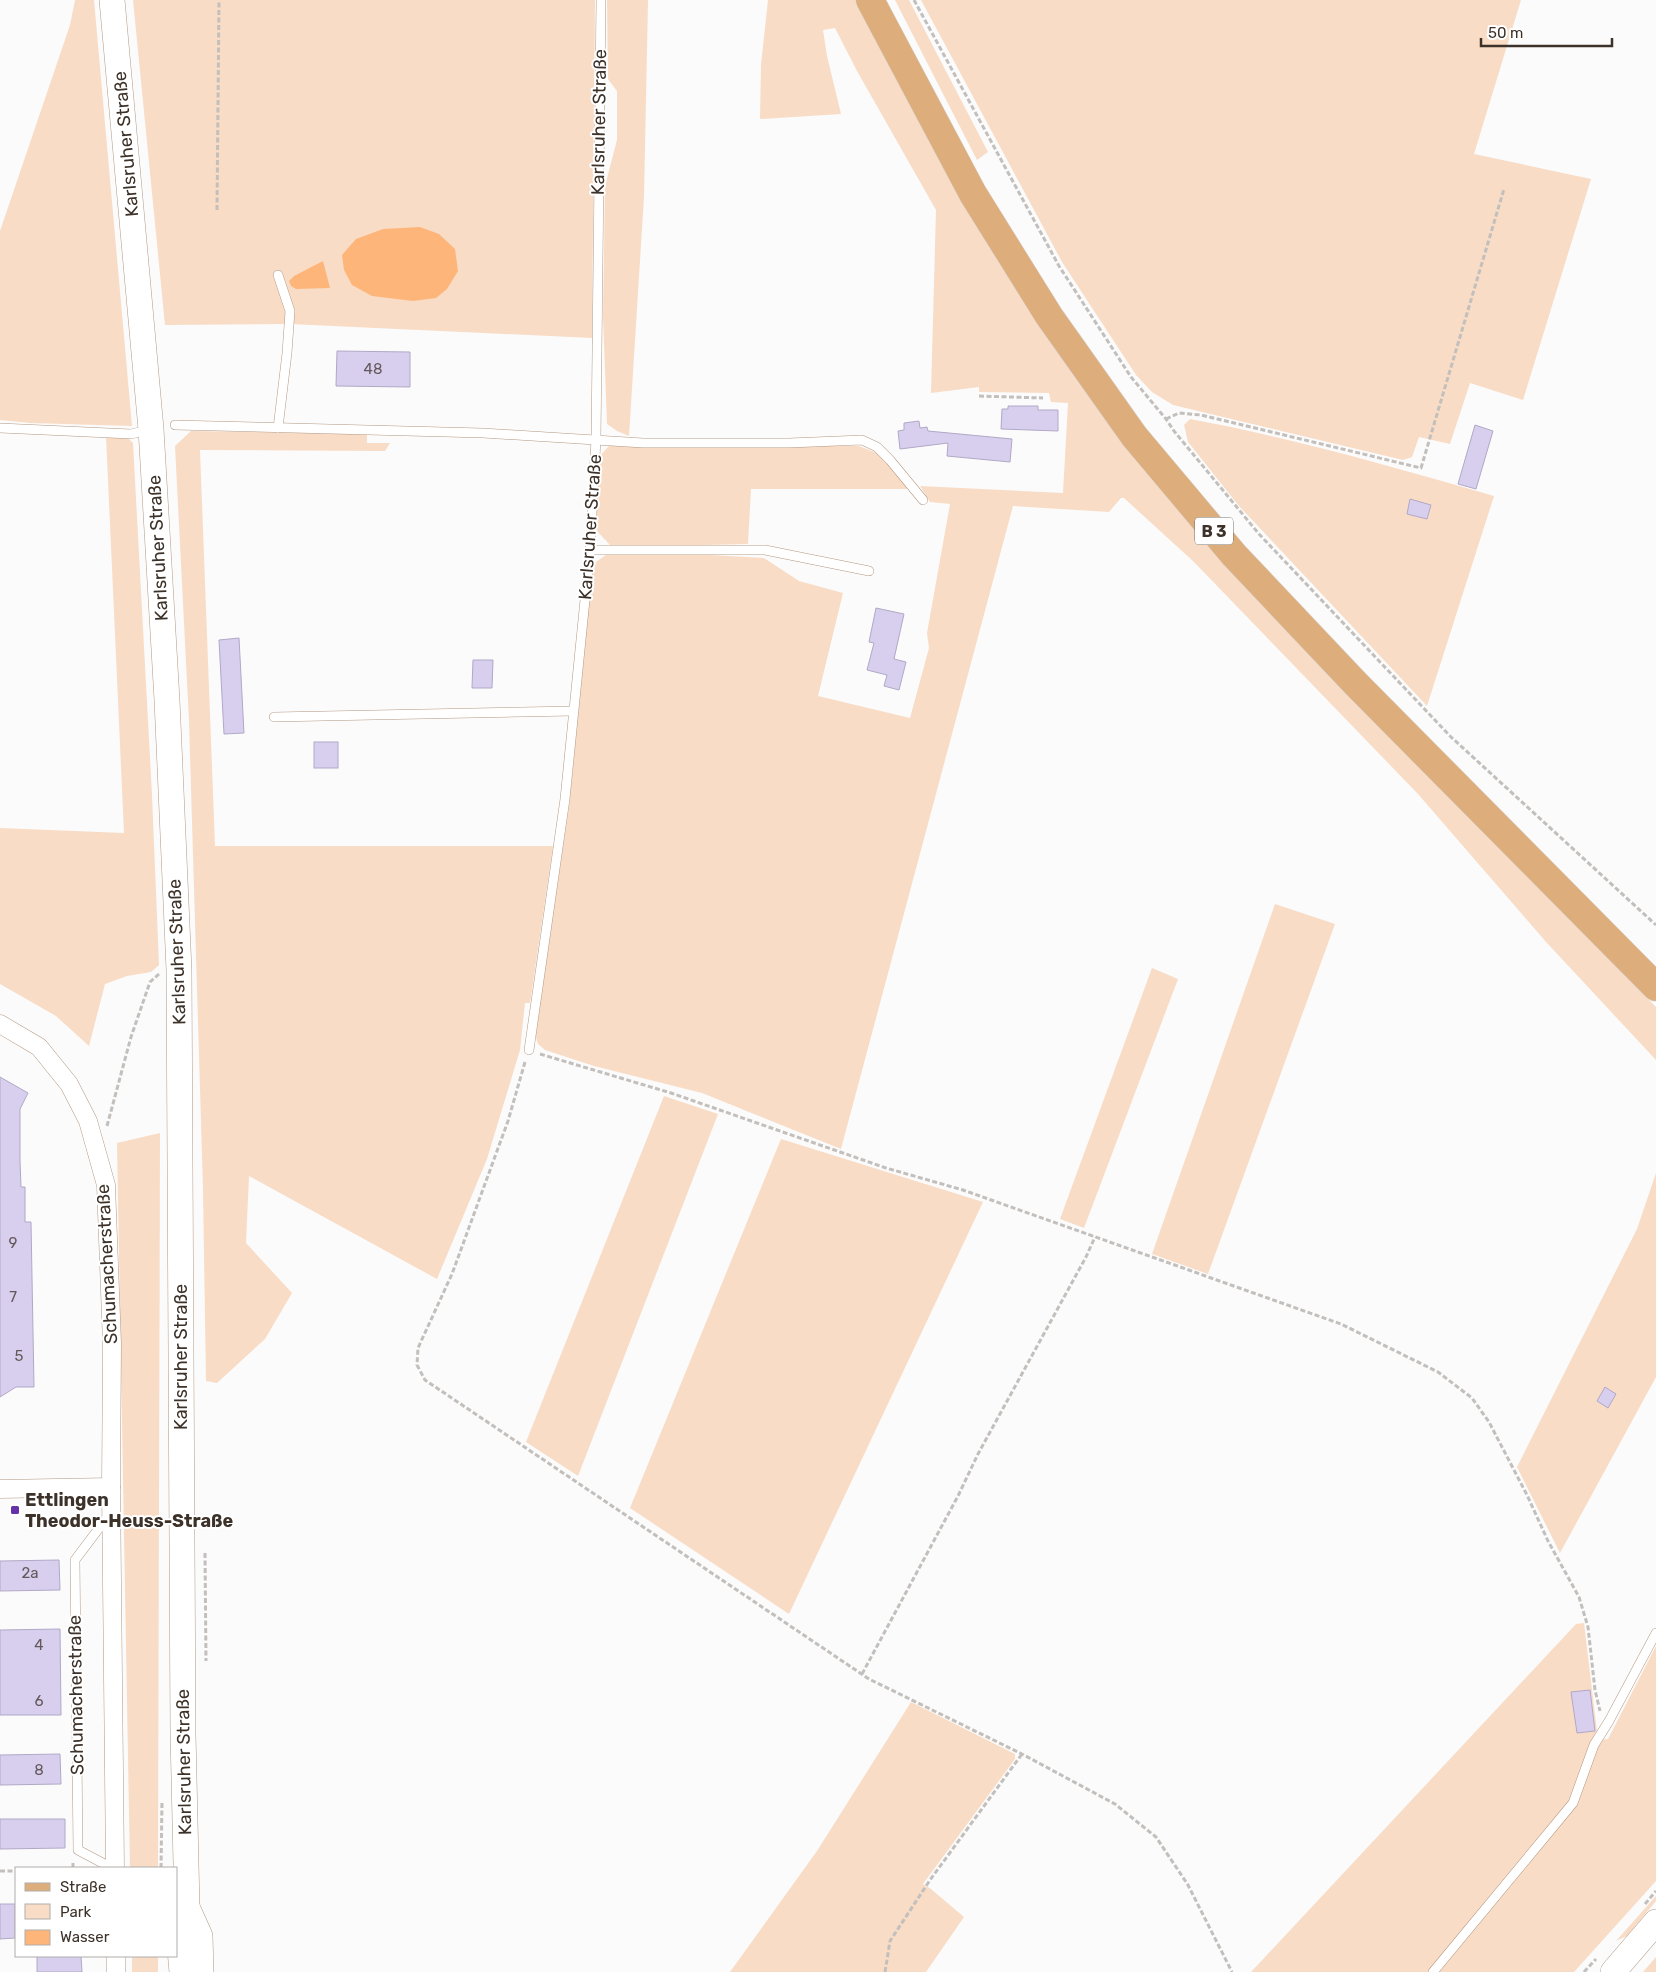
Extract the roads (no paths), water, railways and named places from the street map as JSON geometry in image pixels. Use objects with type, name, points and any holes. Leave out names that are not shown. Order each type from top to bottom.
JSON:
[{"type":"main road","name":"Karlsruher Straße","points":[[112,0],[163,427],[167,700],[178,970],[183,1734],[187,1907],[180,1938],[182,1972]]},
{"type":"main road","name":"B 3","points":[[870,0],[973,194],[1049,316],[1134,436],[1234,555],[1342,670],[1656,987]]},
{"type":"main road","name":"Karlsruher Straße","points":[[187,1907],[200,1936],[201,1972]]},
{"type":"main road","points":[[1613,1972],[1656,1922]]},
{"type":"street","name":"Schumacherstraße","points":[[0,1024],[39,1047],[69,1084],[88,1121],[106,1185],[112,1344],[111,1513],[114,1867]]},
{"type":"street","points":[[0,1489],[111,1487]]},
{"type":"street","points":[[116,1957],[116,1972]]},
{"type":"lane","name":"Karlsruher Straße","points":[[529,1050],[565,799],[590,550],[596,438],[601,0]]},
{"type":"lane","points":[[278,275],[290,311],[278,428]]},
{"type":"lane","points":[[0,428],[131,434],[163,427],[278,428],[483,433],[596,438],[643,443],[760,443],[862,440],[877,447],[923,500]]},
{"type":"lane","points":[[590,550],[766,550],[869,572]]},
{"type":"lane","points":[[274,717],[573,711]]},
{"type":"lane","name":"Schumacherstraße","points":[[111,1513],[75,1560],[78,1850],[112,1867]]},
{"type":"lane","points":[[1433,1972],[1573,1803],[1594,1745],[1656,1633]]},
{"type":"water","points":[[420,227],[439,234],[455,249],[458,271],[447,289],[436,298],[413,301],[372,296],[352,285],[344,270],[342,255],[356,239],[383,229]]},
{"type":"water","points":[[323,261],[330,288],[296,289],[291,286],[289,281],[294,276]]},
{"type":"place","name":"Ettlingen Theodor-Heuss-Straße","points":[[15,1510]]}]
